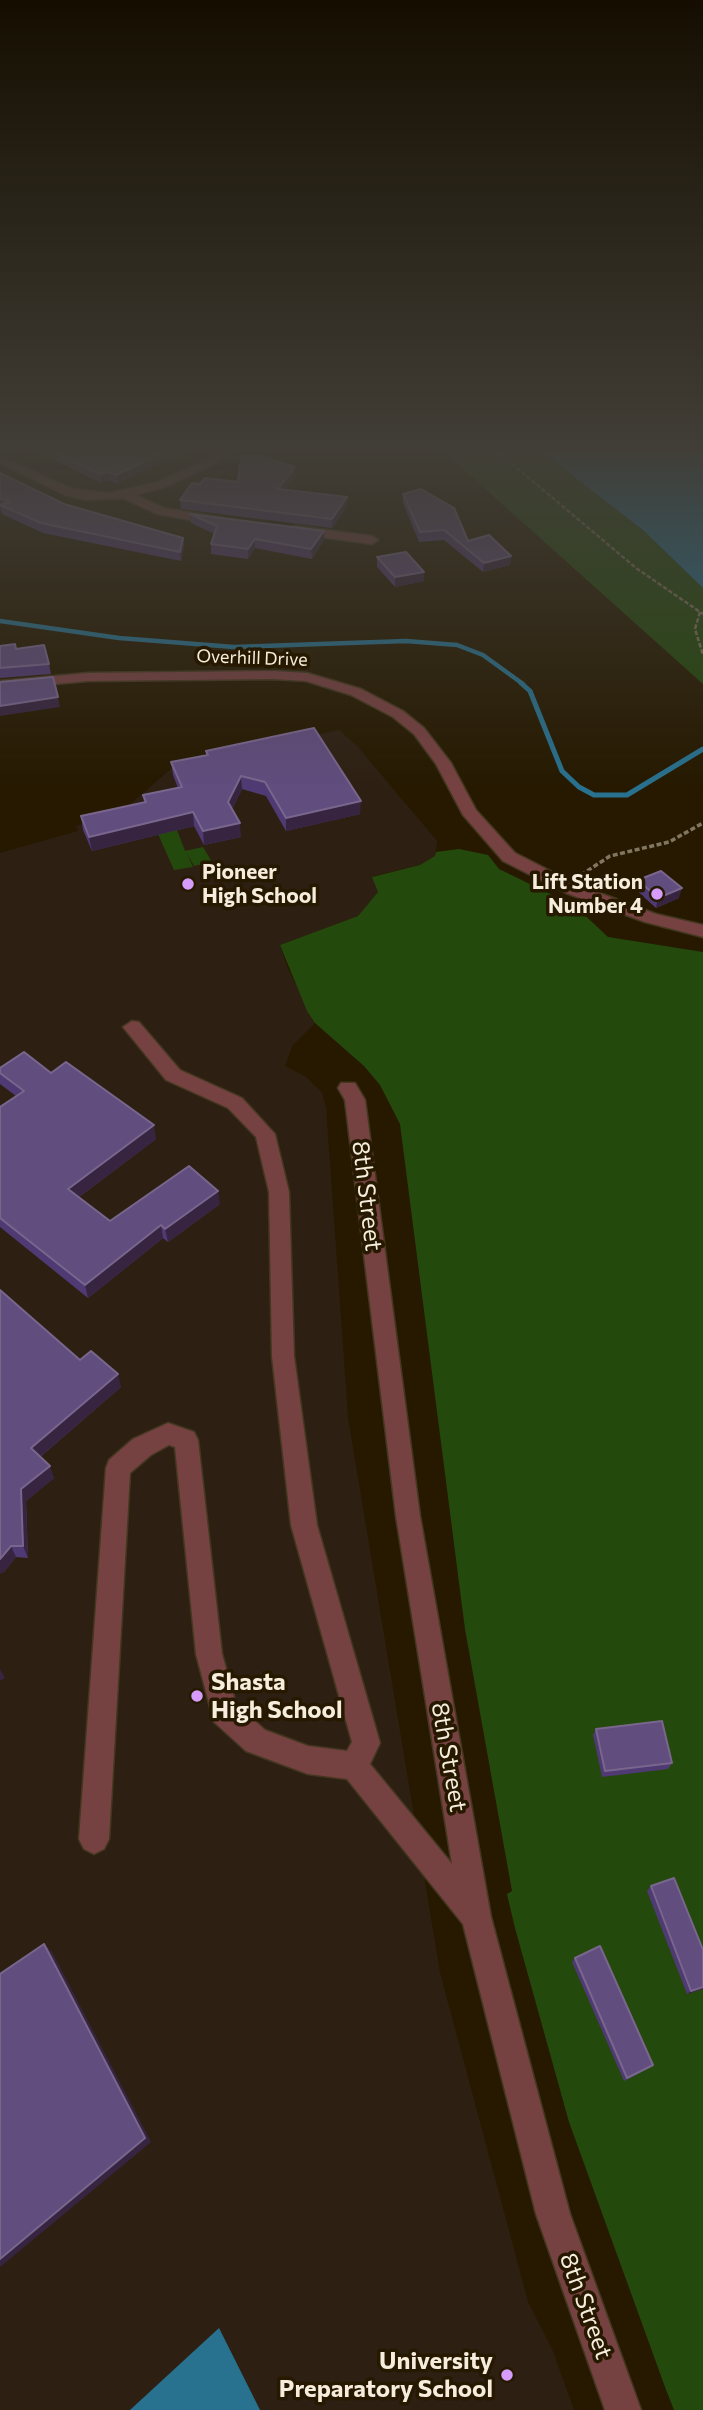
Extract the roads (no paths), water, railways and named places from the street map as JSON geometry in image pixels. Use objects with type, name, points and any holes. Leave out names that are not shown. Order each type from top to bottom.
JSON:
[{"type":"street","name":"Overhill Drive","points":[[0,685],[88,677],[273,675],[307,677],[356,692],[398,714],[424,737],[443,763],[469,813],[509,857],[566,887],[652,918],[703,931]]},
{"type":"street","points":[[132,1027],[173,1075],[235,1103],[265,1135],[279,1192],[283,1356],[304,1525],[366,1743],[354,1766]]},
{"type":"street","name":"8th Street","points":[[348,1088],[355,1100],[408,1517],[476,1917],[553,2214],[623,2410]]},
{"type":"street","points":[[94,1839],[118,1468],[142,1447],[168,1434],[186,1440],[209,1654],[224,1712],[256,1741],[308,1760],[354,1766],[476,1917]]},
{"type":"water","points":[[678,563],[703,563],[703,588]]},
{"type":"water","points":[[219,2328],[260,2410],[130,2410]]},
{"type":"waterway","points":[[0,621],[119,638],[234,647],[406,641],[457,645],[483,655],[523,684]]},
{"type":"waterway","points":[[521,683],[530,691],[562,771],[579,787],[594,795],[627,795],[703,749]]},
{"type":"place","name":"Pioneer High School","points":[[188,884]]},
{"type":"place","name":"Lift Station Number 4","points":[[657,894]]},
{"type":"place","name":"Shasta High School","points":[[197,1696]]},
{"type":"place","name":"University Preparatory School","points":[[507,2375]]}]
